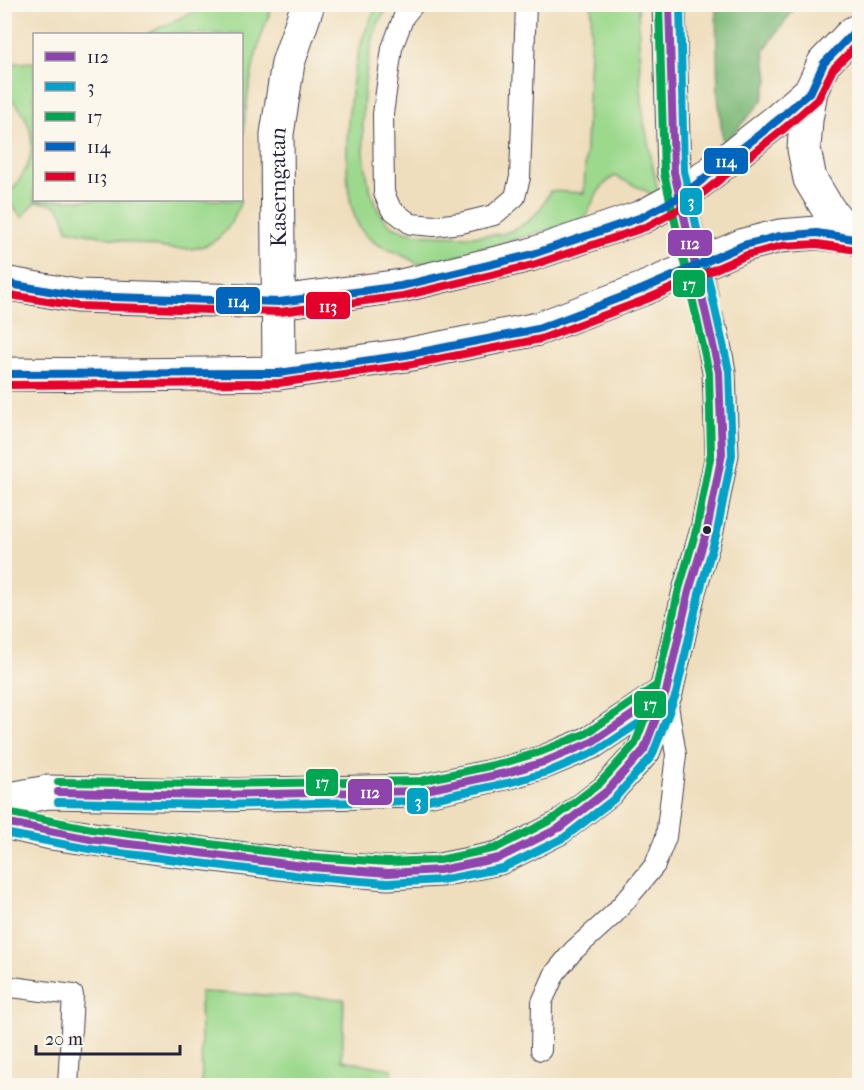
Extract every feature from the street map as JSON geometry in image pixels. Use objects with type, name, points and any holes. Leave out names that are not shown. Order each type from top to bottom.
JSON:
[{"type":"street","name":"Kaserngatan","points":[[279,373],[277,134],[288,63],[308,4]]},
{"type":"street","points":[[669,4],[674,172]]},
{"type":"street","points":[[855,238],[828,209],[810,178],[804,149],[811,91],[824,63],[853,33],[860,30]]},
{"type":"street","points":[[4,283],[77,296],[279,302],[400,286],[530,255],[642,217],[683,195],[811,91]]},
{"type":"street","points":[[4,374],[279,373],[406,355],[538,329],[644,289],[744,245],[780,236],[817,233],[855,238]]},
{"type":"street","points":[[4,822],[90,839],[311,867],[388,873],[440,870],[499,858],[559,828],[607,791],[644,750],[666,692],[689,591],[707,530],[722,454],[719,372],[712,334]]},
{"type":"street","points":[[4,800],[48,792],[212,795],[422,791],[510,772],[544,762],[592,742],[666,692]]},
{"type":"lane","points":[[414,4],[404,16],[392,48],[383,114],[384,193],[391,209],[411,224],[434,226],[461,223],[494,215],[515,197],[520,177],[526,4]]},
{"type":"lane","points":[[542,1050],[542,1002],[555,973],[573,951],[614,914],[655,865],[666,837],[676,755],[666,692]]},
{"type":"lane","points":[[4,986],[73,995],[68,1086]]},
{"type":"green space","points":[[209,4],[273,5],[255,59],[243,142],[243,33],[149,33]]},
{"type":"green space","points":[[378,5],[390,5],[378,24],[367,68],[364,95],[364,153],[368,180],[375,202],[385,220],[391,225],[406,232],[421,234],[460,236],[499,234],[520,226],[532,218],[550,191],[584,193],[592,5],[638,5],[644,122],[658,192],[654,195],[615,176],[600,189],[585,219],[455,257],[417,264],[374,242],[362,231],[354,215],[349,194],[347,143],[351,91],[359,51]]},
{"type":"green space","points":[[716,5],[797,5],[764,50],[768,80],[762,101],[723,145],[718,95]]},
{"type":"green space","points":[[33,62],[33,201],[241,201],[224,233],[213,242],[201,247],[171,249],[67,229],[64,216],[55,205],[36,202],[23,218],[6,198],[20,179],[30,157],[30,129],[18,106],[5,94],[5,64]]},
{"type":"green space","points":[[200,992],[344,999],[342,1060],[392,1069],[390,1085],[202,1085]]},
{"type":"tunnel","points":[[674,172],[712,334]]},
{"type":"transit line","name":"17","points":[[6,812],[92,829],[312,857],[388,862],[439,860],[496,848],[553,819],[600,783],[635,744],[656,689],[679,589],[697,527],[711,453],[709,373],[664,173],[659,4]]},
{"type":"transit line","name":"112","points":[[4,822],[90,839],[311,867],[388,873],[440,870],[499,858],[559,828],[607,791],[644,750],[666,692],[689,591],[707,530],[722,454],[719,372],[674,172],[669,4]]},
{"type":"transit line","name":"3","points":[[4,833],[89,849],[310,877],[387,883],[441,880],[503,868],[565,837],[614,799],[652,756],[676,694],[699,594],[717,532],[732,455],[729,371],[684,171],[680,4]]},
{"type":"transit line","name":"114","points":[[4,283],[77,296],[279,302],[401,286],[530,255],[642,217],[683,195],[811,91],[824,63],[853,33],[860,30]]},
{"type":"transit line","name":"113","points":[[4,294],[77,306],[280,312],[403,296],[533,265],[646,227],[689,204],[818,99],[833,69],[860,42]]},
{"type":"transit line","name":"114","points":[[4,374],[279,373],[406,355],[538,329],[643,289],[744,245],[780,236],[817,233],[860,240]]},
{"type":"transit line","name":"113","points":[[4,385],[279,383],[407,365],[541,339],[647,299],[747,255],[782,246],[817,244],[857,250]]},
{"type":"transit line","name":"17","points":[[58,782],[212,784],[421,781],[507,762],[540,752],[587,733],[654,687]]},
{"type":"transit line","name":"112","points":[[58,792],[212,795],[422,791],[510,772],[544,762],[592,742],[660,696]]},
{"type":"transit line","name":"3","points":[[58,802],[212,805],[423,801],[548,772],[597,751],[666,705]]}]
